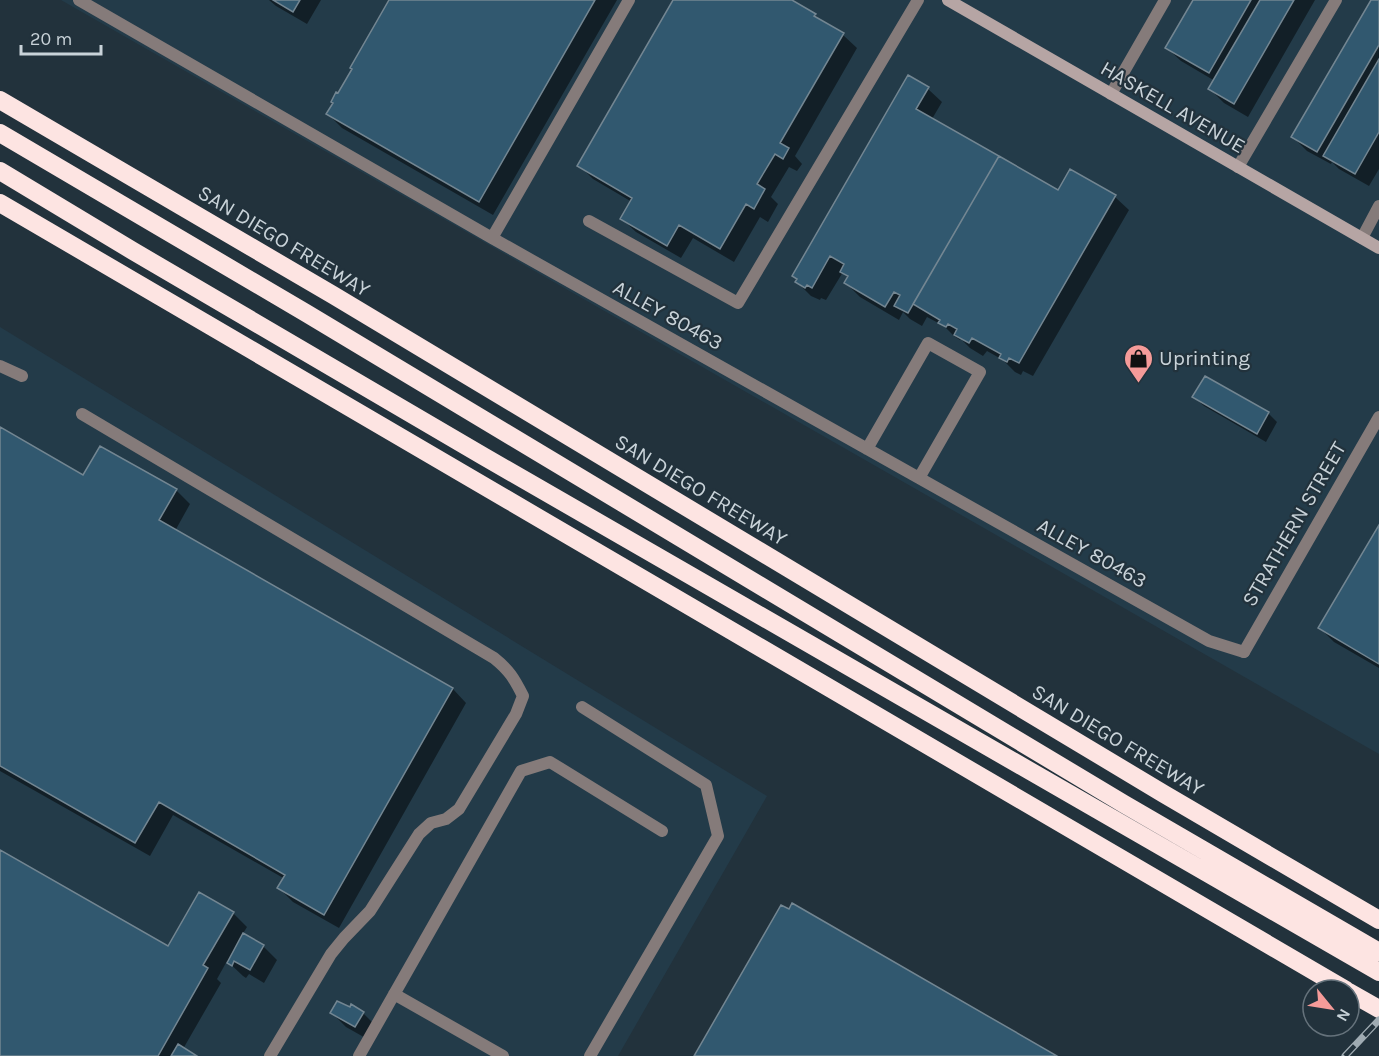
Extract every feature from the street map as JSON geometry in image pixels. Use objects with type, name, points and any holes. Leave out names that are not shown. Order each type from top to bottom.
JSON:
[{"type":"highway","name":"SAN DIEGO FREEWAY","points":[[0,100],[333,295],[1375,917]]},
{"type":"highway","points":[[0,134],[326,325],[1124,804],[1344,941],[1379,972]]},
{"type":"highway","points":[[0,171],[483,456],[1344,941],[1379,952]]},
{"type":"highway","points":[[0,203],[1325,978]]},
{"type":"highway","points":[[1361,999],[1379,1009]]},
{"type":"street","name":"ALLEY 80463","points":[[79,0],[492,238],[1209,641],[1244,652]]},
{"type":"street","points":[[492,238],[629,0]]},
{"type":"street","points":[[589,221],[738,303],[918,0]]},
{"type":"street","name":"HASKELL AVENUE","points":[[948,0],[1379,248]]},
{"type":"street","points":[[1111,94],[1165,0]]},
{"type":"street","points":[[1238,167],[1336,0]]},
{"type":"street","points":[[1362,238],[1379,206]]},
{"type":"street","points":[[867,449],[928,344],[980,372],[919,478]]},
{"type":"street","points":[[0,366],[22,376]]},
{"type":"street","points":[[82,414],[494,658],[506,667],[523,696],[516,714],[459,808],[446,819],[431,823],[419,834],[370,912],[331,954],[270,1056]]},
{"type":"street","name":"STRATHERN STREET","points":[[1244,652],[1379,417]]},
{"type":"street","points":[[582,707],[706,785],[718,836],[590,1056]]},
{"type":"street","points":[[359,1056],[521,771],[550,762],[662,831]]},
{"type":"street","points":[[394,994],[503,1056]]},
{"type":"shaded area","points":[[61,0],[1379,0],[1379,754]]},
{"type":"shaded area","points":[[0,327],[767,796],[618,1056],[0,1056]]},
{"type":"building","points":[[273,0],[300,0],[293,12]]},
{"type":"building","points":[[389,0],[595,0],[479,202],[326,114],[333,103],[331,102],[336,92],[338,93],[352,69],[350,68]]},
{"type":"building","points":[[673,0],[792,0],[844,33],[780,143],[789,148],[783,159],[775,154],[757,184],[765,189],[754,209],[746,204],[720,249],[679,225],[667,246],[620,219],[632,198],[577,166]]},
{"type":"building","points":[[1193,0],[1251,0],[1209,73],[1165,48]]},
{"type":"building","points":[[1260,0],[1294,0],[1234,104],[1208,89]]},
{"type":"building","points":[[1371,0],[1379,0],[1379,45],[1317,152],[1291,137]]},
{"type":"building","points":[[1379,59],[1379,132],[1355,174],[1323,156]]},
{"type":"building","points":[[908,75],[929,87],[916,109],[999,156],[908,313],[894,306],[900,295],[894,292],[885,307],[844,283],[848,276],[840,272],[844,264],[830,256],[812,288],[807,285],[805,288],[795,282],[797,279],[792,276]]},
{"type":"building","points":[[999,156],[1058,190],[1070,169],[1116,195],[1019,363],[1009,358],[1007,362],[999,358],[1001,354],[972,338],[969,343],[954,335],[957,329],[948,324],[946,327],[938,323],[940,320],[913,304]]},
{"type":"building","points":[[1205,376],[1269,412],[1257,434],[1192,397]]},
{"type":"building","points":[[0,427],[83,475],[100,446],[177,489],[159,520],[453,688],[324,915],[277,888],[285,875],[159,802],[135,843],[0,766]]},
{"type":"building","points":[[1379,525],[1379,664],[1318,628]]},
{"type":"building","points":[[0,850],[168,946],[199,892],[234,912],[203,965],[208,968],[158,1056],[0,1056]]},
{"type":"building","points":[[792,903],[1057,1056],[694,1056],[781,905],[789,909]]},
{"type":"building","points":[[243,933],[264,945],[250,970],[234,961],[232,966],[227,963]]},
{"type":"building","points":[[337,1001],[350,1007],[351,1004],[364,1012],[355,1027],[330,1013]]},
{"type":"building","points":[[178,1044],[197,1056],[171,1056]]},
{"type":"railway","points":[[1345,1056],[1379,1020]]},
{"type":"place","name":"Uprinting","points":[[1138,384]]}]
